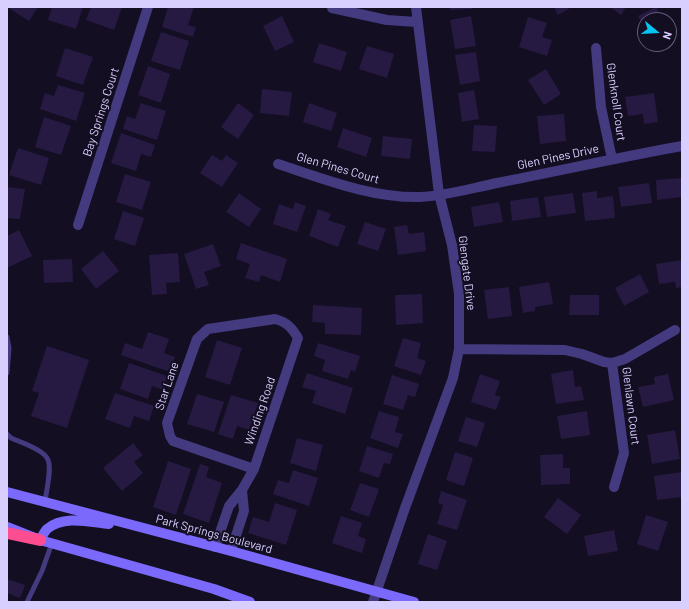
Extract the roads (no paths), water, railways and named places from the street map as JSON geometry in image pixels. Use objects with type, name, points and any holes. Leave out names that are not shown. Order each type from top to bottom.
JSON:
[{"type":"highway","points":[[7,533],[46,542]]},
{"type":"main road","name":"Park Springs Boulevard","points":[[7,492],[231,551],[414,602]]},
{"type":"main road","points":[[46,542],[46,530],[63,521],[135,526]]},
{"type":"main road","points":[[7,527],[46,542],[214,589],[245,601]]},
{"type":"street","name":"Bay Springs Court","points":[[78,225],[148,7]]},
{"type":"street","name":"Glengate Drive","points":[[373,602],[405,508],[453,378],[459,349],[459,294],[452,245],[439,194],[416,7]]},
{"type":"street","points":[[332,8],[387,20],[417,22]]},
{"type":"street","name":"Glenknoll Court","points":[[596,48],[601,107],[612,159]]},
{"type":"street","name":"Glen Pines Drive","points":[[439,194],[527,178],[612,159],[682,146]]},
{"type":"street","name":"Glen Pines Court","points":[[278,164],[352,188],[381,194],[420,197],[439,194]]},
{"type":"street","name":"Winding Road","points":[[197,339],[208,329],[275,319],[282,321],[292,328],[298,338],[254,469],[242,490],[229,506],[215,547]]},
{"type":"street","points":[[612,363],[625,359],[675,330]]},
{"type":"street","name":"Star Lane","points":[[197,339],[168,424],[170,436],[173,441],[254,469]]},
{"type":"street","name":"Glenlawn Court","points":[[459,349],[565,350],[612,363],[624,453],[614,487]]},
{"type":"street","points":[[231,551],[244,511],[242,490]]},
{"type":"lane","points":[[7,338],[9,348],[7,373]]},
{"type":"lane","points":[[7,434],[11,438],[43,453],[48,460],[49,468],[44,502]]},
{"type":"lane","points":[[27,602],[42,571],[46,542]]}]
